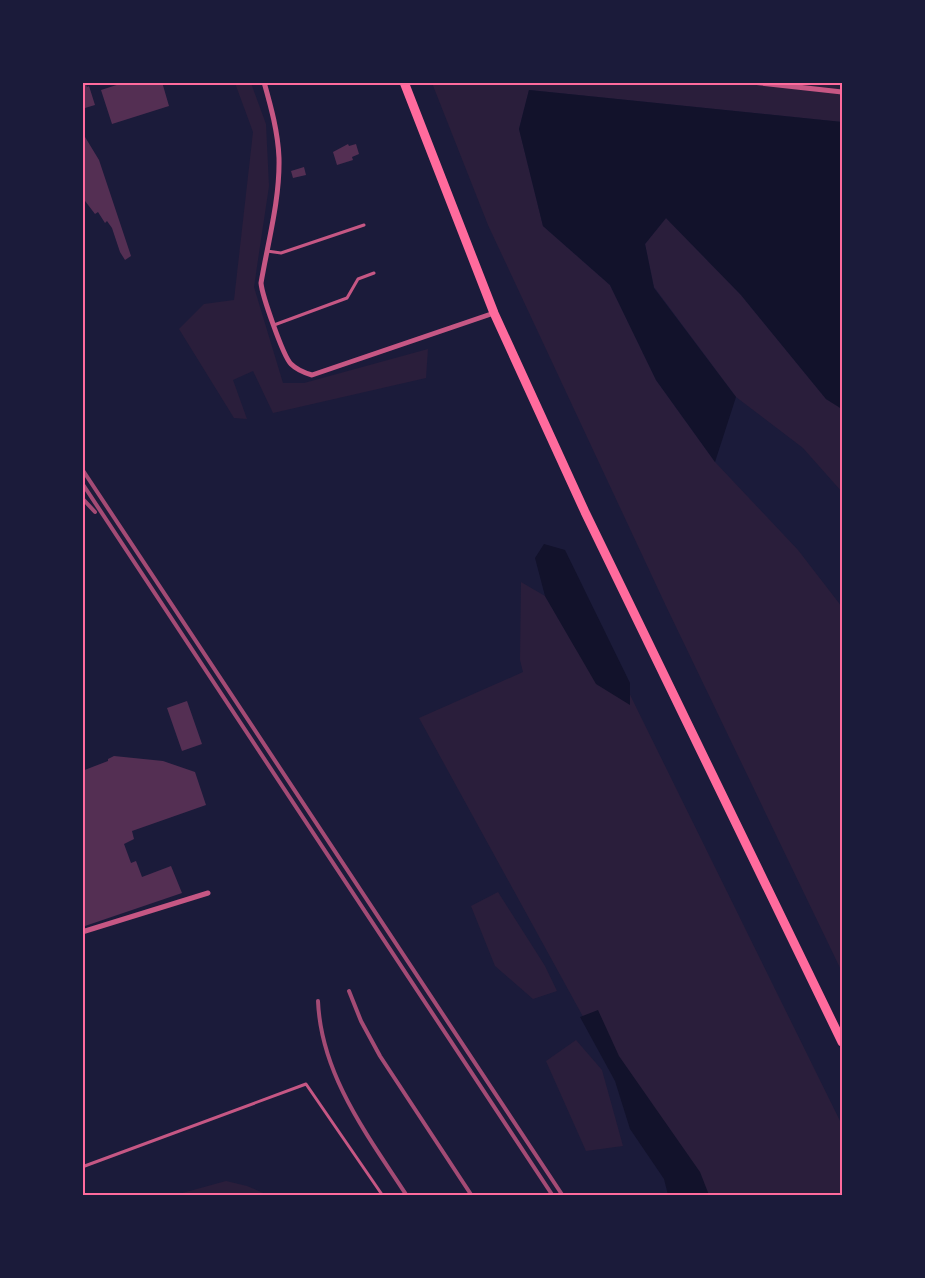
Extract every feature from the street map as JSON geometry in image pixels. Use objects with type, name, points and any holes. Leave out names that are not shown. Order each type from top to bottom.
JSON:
[{"type":"main road","points":[[404,82],[494,313],[585,512],[842,1042]]},
{"type":"street","points":[[264,82],[273,113],[279,157],[278,186],[261,283],[262,296],[290,363],[305,374],[312,375],[494,313]]},
{"type":"street","points":[[752,82],[842,92]]},
{"type":"street","points":[[82,932],[208,893]]},
{"type":"lane","points":[[266,251],[281,253],[364,225]]},
{"type":"lane","points":[[274,325],[347,298],[358,279],[374,273]]},
{"type":"lane","points":[[82,1167],[306,1084],[383,1196]]},
{"type":"shaded area","points":[[235,83],[251,83],[266,124],[269,186],[254,287],[283,383],[304,383],[428,349],[426,378],[273,413],[253,371],[233,380],[247,419],[234,418],[179,329],[204,304],[234,300],[253,132]]},
{"type":"shaded area","points":[[432,83],[842,83],[842,122],[529,90],[519,129],[543,226],[610,285],[656,380],[715,462],[798,550],[842,607],[842,972],[666,606],[488,225]]},
{"type":"shaded area","points":[[529,90],[842,122],[842,409],[826,399],[741,295],[666,218],[645,244],[654,288],[736,397],[715,462],[656,380],[610,285],[543,226],[519,129]]},
{"type":"shaded area","points":[[666,218],[741,295],[826,399],[842,409],[842,492],[803,448],[736,397],[654,287],[645,244]]},
{"type":"shaded area","points":[[544,544],[565,550],[630,683],[630,705],[596,684],[545,596],[535,558]]},
{"type":"shaded area","points":[[521,582],[545,596],[576,649],[602,638],[842,1125],[842,1195],[681,1195],[419,718],[523,672],[520,660]]},
{"type":"shaded area","points":[[498,892],[545,966],[557,991],[533,999],[495,966],[471,906]]},
{"type":"shaded area","points":[[598,1010],[619,1056],[700,1172],[709,1195],[668,1195],[664,1179],[630,1129],[615,1081],[580,1017]]},
{"type":"shaded area","points":[[576,1040],[602,1070],[623,1146],[586,1151],[546,1061]]},
{"type":"shaded area","points":[[226,1181],[247,1186],[268,1195],[175,1195]]},
{"type":"building","points":[[85,82],[87,87],[89,86],[95,105],[85,108],[82,105],[82,83]]},
{"type":"building","points":[[126,82],[162,82],[169,106],[112,124],[101,90]]},
{"type":"building","points":[[82,132],[99,160],[131,256],[125,260],[120,252],[112,228],[107,221],[105,223],[98,212],[95,214],[82,197]]},
{"type":"building","points":[[348,144],[349,146],[356,144],[359,154],[352,157],[353,160],[337,165],[333,152]]},
{"type":"building","points":[[304,167],[306,175],[293,178],[291,171]]},
{"type":"building","points":[[187,701],[202,744],[182,751],[167,708]]},
{"type":"building","points":[[114,756],[163,761],[195,772],[206,805],[132,831],[134,839],[124,844],[131,863],[136,861],[142,877],[171,866],[182,893],[82,927],[82,771],[108,761],[108,759]]},
{"type":"railway","points":[[82,469],[563,1196]]},
{"type":"railway","points":[[82,483],[553,1196]]},
{"type":"railway","points":[[82,498],[95,512]]},
{"type":"railway","points":[[349,991],[361,1021],[380,1056],[472,1196]]},
{"type":"railway","points":[[318,1001],[321,1028],[337,1079],[362,1127],[407,1196]]}]
